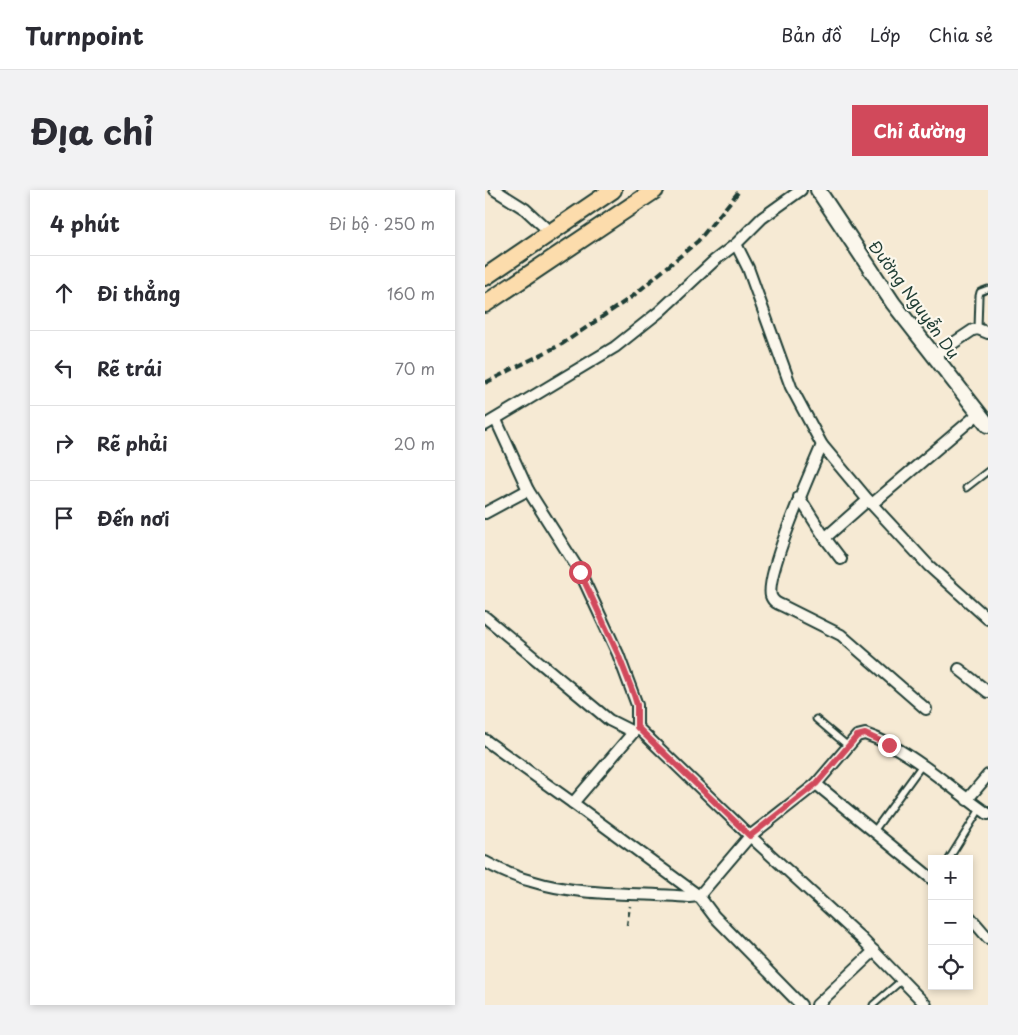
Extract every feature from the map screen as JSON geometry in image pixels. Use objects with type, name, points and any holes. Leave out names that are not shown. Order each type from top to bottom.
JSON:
[{"type":"main road","points":[[485,277],[613,190]]},
{"type":"main road","points":[[485,304],[655,190]]},
{"type":"main road","points":[[551,233],[564,251]]},
{"type":"street","points":[[495,190],[525,210],[551,233]]},
{"type":"street","points":[[485,425],[615,347],[659,312],[715,260],[736,244],[762,218],[801,190]]},
{"type":"street","name":"Đường Nguyễn Du","points":[[819,190],[893,303],[988,425]]},
{"type":"street","points":[[736,244],[748,268],[791,387],[821,445],[929,566],[988,619]]},
{"type":"street","points":[[934,356],[973,330],[978,329],[988,333]]},
{"type":"street","points":[[825,538],[978,414]]},
{"type":"street","points":[[496,420],[529,490],[580,572],[618,654],[637,705],[635,730],[573,803]]},
{"type":"street","points":[[821,445],[799,497],[772,576],[771,588],[774,601],[841,634],[926,709]]},
{"type":"street","points":[[485,513],[529,490]]},
{"type":"street","points":[[799,497],[841,559]]},
{"type":"street","points":[[485,617],[609,720],[635,730],[874,951],[926,1005]]},
{"type":"street","points":[[959,669],[988,692]]},
{"type":"street","points":[[485,862],[509,874],[533,882],[570,890],[689,898],[699,896],[750,836],[816,784],[857,736],[865,734],[889,745],[921,765],[984,812]]},
{"type":"street","points":[[485,740],[699,896],[714,916],[801,1005]]},
{"type":"street","points":[[967,800],[988,775]]},
{"type":"street","points":[[816,784],[928,876]]},
{"type":"street","points":[[973,921],[988,938]]},
{"type":"street","points":[[817,1005],[874,951]]},
{"type":"lane","points":[[978,329],[979,296],[980,292],[988,289]]},
{"type":"lane","points":[[966,488],[988,471]]},
{"type":"lane","points":[[816,719],[849,746]]},
{"type":"lane","points":[[874,831],[921,765]]},
{"type":"lane","points":[[952,855],[984,812]]},
{"type":"lane","points":[[873,1005],[902,980]]},
{"type":"path","points":[[627,925],[631,894]]},
{"type":"railway","points":[[485,383],[562,344],[633,296],[698,241],[740,190]]},
{"type":"route","points":[[580,572],[618,654],[634,695],[637,705],[637,727],[750,836],[816,784],[857,736],[865,734],[889,745]]}]
